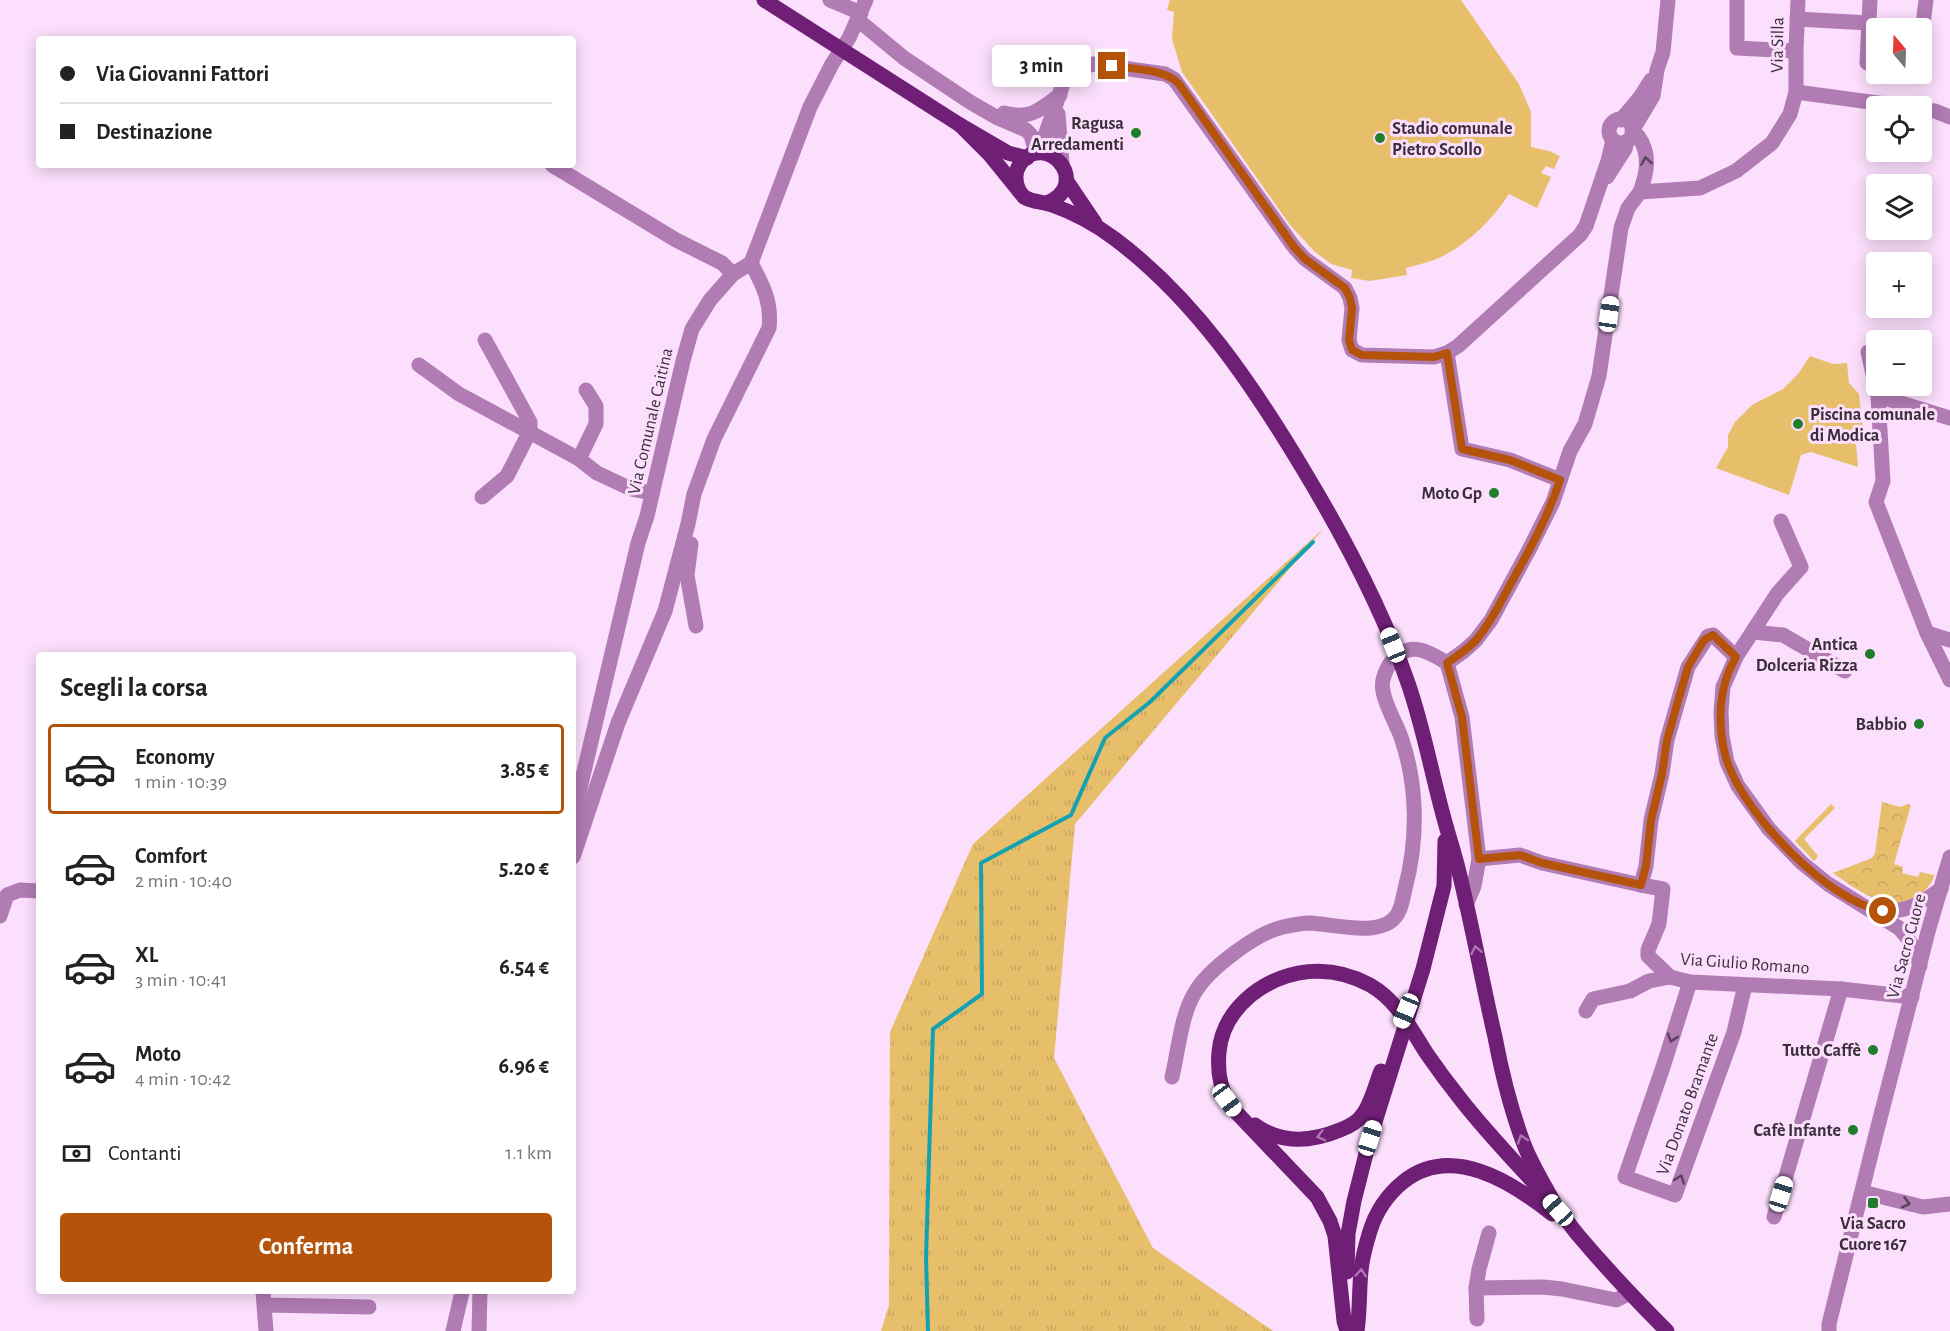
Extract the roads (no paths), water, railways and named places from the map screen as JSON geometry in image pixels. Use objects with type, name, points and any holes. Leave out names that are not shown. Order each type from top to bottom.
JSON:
[{"type":"main road","points":[[764,0],[1008,153],[1054,156],[1062,163],[1066,171],[1065,188],[1060,195],[1047,203]]},
{"type":"main road","points":[[960,125],[990,155],[1019,191],[1031,201],[1047,203],[1072,212],[1117,240],[1198,318],[1252,386],[1337,526],[1386,628],[1420,720],[1458,868],[1505,1086],[1531,1162],[1558,1210]]},
{"type":"main road","points":[[1019,191],[1016,184],[1017,169],[1034,155]]},
{"type":"main road","points":[[1066,180],[1097,226]]},
{"type":"main road","points":[[1349,1331],[1348,1234],[1354,1201],[1370,1138],[1423,969],[1444,886],[1445,823]]},
{"type":"main road","points":[[1235,1111],[1263,1131],[1277,1137],[1295,1139],[1313,1139],[1328,1135],[1355,1122],[1363,1114],[1423,969]]},
{"type":"main road","points":[[1349,1331],[1344,1321],[1335,1236],[1325,1210],[1317,1197],[1235,1111],[1227,1100],[1220,1083],[1219,1046],[1223,1030],[1235,1010],[1265,984],[1302,971],[1341,974],[1371,986],[1388,998],[1404,1016],[1426,1052],[1463,1103],[1576,1233],[1667,1331]]},
{"type":"main road","points":[[1357,1331],[1361,1269],[1371,1228],[1378,1210],[1395,1188],[1415,1174],[1428,1169],[1457,1166],[1489,1174],[1531,1197],[1576,1233]]},
{"type":"street","points":[[830,0],[862,11],[904,58],[996,117],[1026,130],[1030,135],[1034,155]]},
{"type":"street","points":[[1626,137],[1653,96],[1657,70],[1663,52],[1668,0]]},
{"type":"street","points":[[1737,0],[1737,48],[1796,51]]},
{"type":"street","name":"Via Silla","points":[[1641,192],[1700,188],[1736,171],[1772,143],[1790,114],[1796,92],[1798,0]]},
{"type":"street","points":[[1869,18],[1870,0]]},
{"type":"street","points":[[1924,18],[1926,0]]},
{"type":"street","points":[[576,848],[618,723],[665,611],[694,494],[714,439],[769,328],[771,315],[765,288],[751,263],[810,107],[862,11]]},
{"type":"street","points":[[1797,19],[1866,23]]},
{"type":"street","points":[[1034,155],[1059,98],[1065,78],[1082,66],[1094,64],[1165,74],[1174,78],[1294,247],[1305,259],[1345,288],[1352,308],[1349,340],[1352,350],[1362,355],[1434,357],[1458,346],[1580,235],[1586,226],[1598,189],[1625,149],[1626,137],[1628,122],[1621,120],[1614,122],[1609,134],[1626,137],[1638,136],[1647,160],[1647,171],[1641,192],[1628,208],[1621,228],[1599,376],[1585,424],[1570,452],[1553,502],[1491,620],[1476,640],[1447,663]]},
{"type":"street","points":[[1621,120],[1641,96],[1657,70]]},
{"type":"street","points":[[1796,92],[1866,101]]},
{"type":"street","points":[[978,106],[1016,116],[1028,115],[1059,98]]},
{"type":"street","points":[[1059,98],[1058,125],[1062,163]]},
{"type":"street","points":[[1932,111],[1950,117]]},
{"type":"street","points":[[557,168],[676,240],[722,263],[733,274]]},
{"type":"street","name":"Via Comunale Caitina","points":[[576,804],[692,329],[710,300],[733,274],[751,263]]},
{"type":"street","points":[[482,497],[507,476],[530,431],[530,422],[485,340]]},
{"type":"street","points":[[1447,353],[1462,449],[1510,460],[1560,480]]},
{"type":"street","points":[[419,365],[459,394],[579,459],[597,473],[631,489],[652,493]]},
{"type":"street","points":[[579,459],[596,424],[596,406],[586,390]]},
{"type":"street","points":[[1950,418],[1878,396],[1883,481],[1876,502],[1927,633],[1950,680]]},
{"type":"street","points":[[1780,520],[1801,567],[1777,594],[1736,657],[1723,687],[1722,736],[1727,762],[1738,786],[1769,829],[1802,863],[1828,884],[1899,928],[1913,946],[1920,966]]},
{"type":"street","points":[[688,524],[692,540],[687,575],[696,626]]},
{"type":"street","points":[[1753,632],[1783,635],[1845,671]]},
{"type":"street","points":[[1927,633],[1950,640]]},
{"type":"street","points":[[1479,859],[1520,855],[1542,863],[1641,885],[1667,740],[1688,667],[1704,640],[1713,635],[1736,657]]},
{"type":"street","points":[[1172,1077],[1194,994],[1212,971],[1251,942],[1280,927],[1308,923],[1364,929],[1385,925],[1398,914],[1410,871],[1414,833],[1414,791],[1402,739],[1382,690],[1385,671],[1396,655],[1409,649],[1429,651],[1447,663],[1462,717],[1479,859],[1474,886],[1466,905]]},
{"type":"street","points":[[576,811],[591,803]]},
{"type":"street","name":"Via Sacro Cuore","points":[[1828,1329],[1930,925],[1950,857]]},
{"type":"street","name":"Via Giulio Romano","points":[[1641,885],[1663,889],[1659,924],[1648,950],[1648,956],[1670,977],[1690,982],[1841,989],[1912,997]]},
{"type":"street","points":[[1906,910],[1918,905],[1941,889]]},
{"type":"street","points":[[0,916],[7,895],[20,890],[36,891]]},
{"type":"street","points":[[1869,909],[1913,911],[1930,925]]},
{"type":"street","points":[[1899,928],[1930,925]]},
{"type":"street","points":[[1586,1011],[1593,999],[1630,991],[1649,981],[1670,977]]},
{"type":"street","name":"Via Donato Bramante","points":[[1690,982],[1664,1067],[1625,1177],[1675,1195],[1734,1032],[1745,985]]},
{"type":"street","points":[[1774,1216],[1841,989]]},
{"type":"street","points":[[1862,1192],[1923,1207],[1950,1204]]},
{"type":"street","points":[[1477,1319],[1476,1288],[1489,1233]]},
{"type":"street","points":[[1476,1288],[1562,1289],[1616,1300],[1630,1293]]},
{"type":"street","points":[[453,1331],[462,1294]]},
{"type":"street","points":[[479,1331],[480,1294]]},
{"type":"street","points":[[266,1331],[264,1298],[369,1307]]},
{"type":"waterway","points":[[928,1331],[926,1257],[933,1029],[982,994],[981,863],[1071,815],[1105,738],[1150,702],[1313,542]]},
{"type":"place","name":"Ragusa Arredamenti","points":[[1136,133]]},
{"type":"place","name":"Stadio comunale Pietro Scollo","points":[[1380,138]]},
{"type":"place","name":"Piscina comunale di Modica","points":[[1798,424]]},
{"type":"place","name":"Moto Gp","points":[[1494,493]]},
{"type":"place","name":"Antica Dolceria Rizza","points":[[1870,654]]},
{"type":"place","name":"Babbio","points":[[1919,724]]},
{"type":"place","name":"Tutto Caffè","points":[[1873,1050]]},
{"type":"place","name":"Cafè Infante","points":[[1853,1130]]},
{"type":"place","name":"Via Sacro Cuore 167","points":[[1873,1203]]}]
